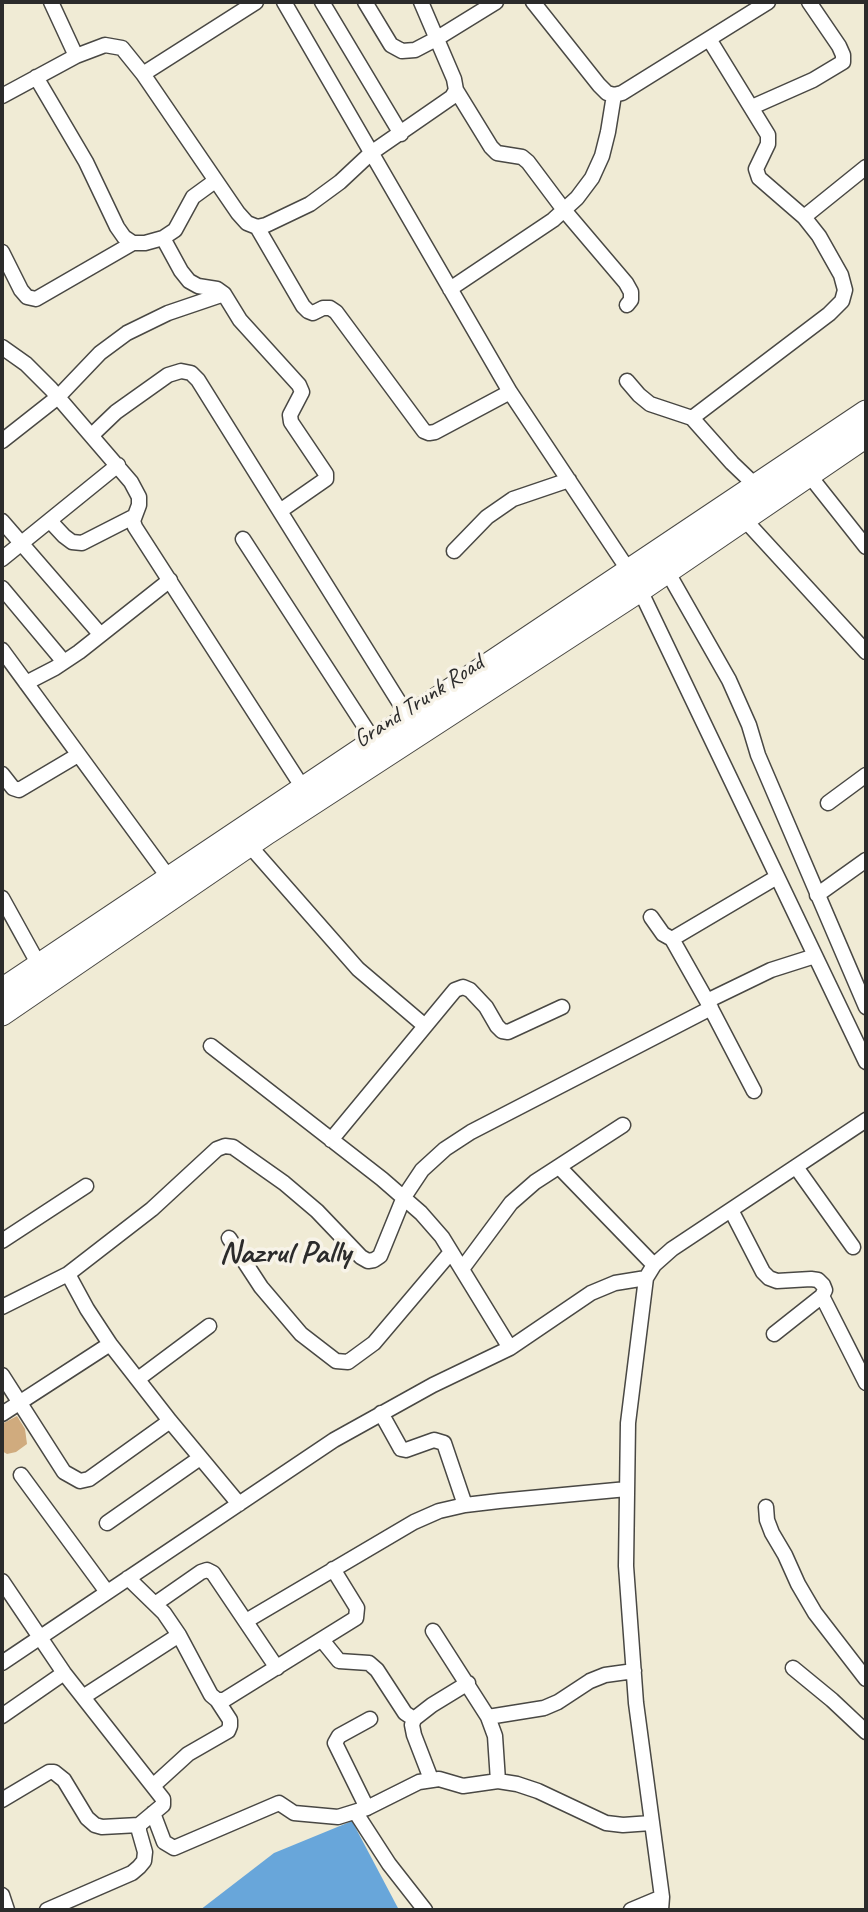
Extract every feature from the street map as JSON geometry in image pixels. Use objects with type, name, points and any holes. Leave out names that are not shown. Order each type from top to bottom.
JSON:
[{"type":"main road","name":"Grand Trunk Road","points":[[2,1014],[634,581],[756,486],[866,412]]},
{"type":"main road","name":"Grand Trunk Road","points":[[2,990],[409,718],[634,581],[667,571],[866,436]]},
{"type":"street","points":[[51,2],[76,56]]},
{"type":"street","points":[[143,74],[256,2]]},
{"type":"street","points":[[284,2],[510,392],[634,581],[866,1062]]},
{"type":"street","points":[[322,2],[395,138]]},
{"type":"street","points":[[365,2],[391,45],[402,51],[415,50],[496,2]]},
{"type":"street","points":[[421,2],[454,79],[456,90],[491,147],[497,153],[522,157],[528,162],[564,210],[626,282],[631,292],[631,300],[627,305]]},
{"type":"street","points":[[533,2],[599,85],[607,93],[614,95],[622,93],[768,2]]},
{"type":"street","points":[[752,107],[813,80],[843,62],[844,55],[839,46],[809,2]]},
{"type":"street","points":[[692,418],[829,314],[842,301],[845,290],[841,275],[819,236],[804,217],[759,178],[756,169],[768,144],[768,135],[709,39]]},
{"type":"street","points":[[2,96],[76,56],[105,45],[114,45],[128,52],[238,213],[247,223],[257,227],[310,204],[340,182],[371,153],[445,103],[456,90]]},
{"type":"street","points":[[36,77],[86,162],[117,227],[124,237],[133,243]]},
{"type":"street","points":[[450,289],[534,233],[577,198],[592,178],[608,132],[614,95]]},
{"type":"street","points":[[804,217],[866,167]]},
{"type":"street","points":[[2,252],[21,290],[27,297],[36,299],[133,243],[163,238],[175,230],[193,197],[215,181]]},
{"type":"street","points":[[257,227],[303,306],[313,313],[331,307],[336,312],[424,431],[435,432],[510,392]]},
{"type":"street","points":[[163,238],[189,281],[198,286],[217,289],[224,294],[240,320],[299,385],[302,392],[290,415],[291,422],[326,474],[322,484],[280,511]]},
{"type":"street","points":[[2,441],[58,397],[100,353],[127,333],[169,313],[224,294]]},
{"type":"street","points":[[2,347],[26,363],[58,397],[118,465],[139,497],[139,505],[133,517],[82,543],[72,542],[50,521]]},
{"type":"street","points":[[92,435],[124,406],[168,375],[181,371],[191,373],[205,388],[409,718]]},
{"type":"street","points":[[627,381],[650,404],[692,418],[756,486]]},
{"type":"street","points":[[2,559],[118,465]]},
{"type":"street","points":[[809,475],[866,547]]},
{"type":"street","points":[[454,551],[487,517],[513,499],[569,480]]},
{"type":"street","points":[[133,517],[135,527],[303,788]]},
{"type":"street","points":[[744,519],[866,652]]},
{"type":"street","points":[[2,521],[100,634]]},
{"type":"street","points":[[243,539],[374,741]]},
{"type":"street","points":[[667,571],[729,680],[866,1007]]},
{"type":"street","points":[[26,683],[64,662],[170,580]]},
{"type":"street","points":[[2,588],[64,662]]},
{"type":"street","points":[[4,657],[169,878]]},
{"type":"street","points":[[2,774],[13,788],[19,790],[78,755]]},
{"type":"street","points":[[828,803],[866,775]]},
{"type":"street","points":[[249,845],[320,929],[358,968],[425,1026]]},
{"type":"street","points":[[817,895],[866,860]]},
{"type":"street","points":[[672,939],[777,877]]},
{"type":"street","points":[[2,898],[39,965]]},
{"type":"street","points":[[650,917],[663,934],[672,939],[754,1091]]},
{"type":"street","points":[[4,1302],[68,1274],[152,1209],[217,1149],[225,1146],[233,1147],[285,1183],[368,1261],[380,1256],[404,1197],[422,1170],[445,1149],[471,1132],[771,970],[815,956]]},
{"type":"street","points":[[331,1140],[455,990],[463,987],[477,996],[502,1031],[508,1032],[562,1007]]},
{"type":"street","points":[[212,1046],[404,1197],[428,1221],[462,1269],[510,1348]]},
{"type":"street","points":[[631,1910],[661,1903],[634,1671],[626,1566],[628,1423],[646,1278],[654,1265],[672,1249],[866,1120]]},
{"type":"street","points":[[462,1269],[511,1203],[535,1182],[623,1125]]},
{"type":"street","points":[[559,1167],[654,1265]]},
{"type":"street","points":[[796,1167],[853,1247]]},
{"type":"street","points":[[2,1241],[86,1186]]},
{"type":"street","points":[[731,1210],[763,1272],[769,1278],[777,1282],[818,1280],[825,1290],[822,1296],[774,1334]]},
{"type":"street","points":[[229,1238],[261,1287],[301,1334],[335,1361],[348,1362],[374,1343],[451,1252]]},
{"type":"street","points":[[68,1274],[110,1344],[239,1504]]},
{"type":"street","points":[[2,1663],[334,1440],[380,1413],[510,1348],[591,1293],[615,1283],[646,1278]]},
{"type":"street","points":[[822,1296],[866,1383]]},
{"type":"street","points":[[138,1379],[209,1326]]},
{"type":"street","points":[[2,1414],[110,1344]]},
{"type":"street","points":[[2,1375],[64,1472],[80,1482],[89,1479],[170,1421]]},
{"type":"street","points":[[380,1413],[401,1449],[434,1440],[444,1443],[465,1505]]},
{"type":"street","points":[[107,1523],[200,1458]]},
{"type":"street","points":[[20,1475],[107,1592]]},
{"type":"street","points":[[246,1621],[414,1522],[439,1511],[465,1505],[627,1489]]},
{"type":"street","points":[[766,1507],[772,1533],[798,1584],[816,1613],[866,1679]]},
{"type":"street","points":[[216,1700],[232,1696],[322,1640],[358,1614],[333,1569]]},
{"type":"street","points":[[156,1604],[207,1570],[213,1573],[277,1668]]},
{"type":"street","points":[[128,1578],[156,1604],[179,1635],[211,1695],[230,1720],[228,1731],[188,1754],[154,1785]]},
{"type":"street","points":[[2,1581],[64,1673],[160,1793],[163,1805],[139,1825],[95,1825],[64,1780],[54,1772],[49,1772],[2,1800]]},
{"type":"street","points":[[433,1631],[488,1717],[495,1736],[498,1781]]},
{"type":"street","points":[[83,1697],[179,1635]]},
{"type":"street","points":[[322,1640],[339,1661],[369,1663],[377,1670],[405,1713],[414,1719]]},
{"type":"street","points":[[793,1668],[866,1732]]},
{"type":"street","points":[[488,1717],[544,1708],[590,1681],[605,1675],[634,1671]]},
{"type":"street","points":[[2,1716],[64,1673]]},
{"type":"street","points":[[431,1779],[414,1735],[414,1719],[432,1704],[468,1683]]},
{"type":"street","points":[[370,1719],[339,1736],[335,1743],[362,1810],[389,1864],[425,1910]]},
{"type":"street","points":[[152,1813],[164,1842],[174,1848],[279,1803],[293,1813],[338,1817],[362,1810],[419,1782],[431,1779],[449,1780],[463,1786],[498,1781],[538,1791],[607,1823],[651,1823]]},
{"type":"street","points":[[47,1910],[70,1906],[139,1867],[144,1861],[145,1852],[139,1825]]},
{"type":"street","points":[[2,1895],[8,1910]]},
{"type":"water","points":[[352,1821],[399,1910],[200,1910],[274,1853]]},
{"type":"building","points":[[17,1416],[25,1429],[27,1444],[16,1452],[7,1454],[2,1451],[2,1424]]},
{"type":"district","name":"Nazrul Pally","points":[[285,1254]]}]
